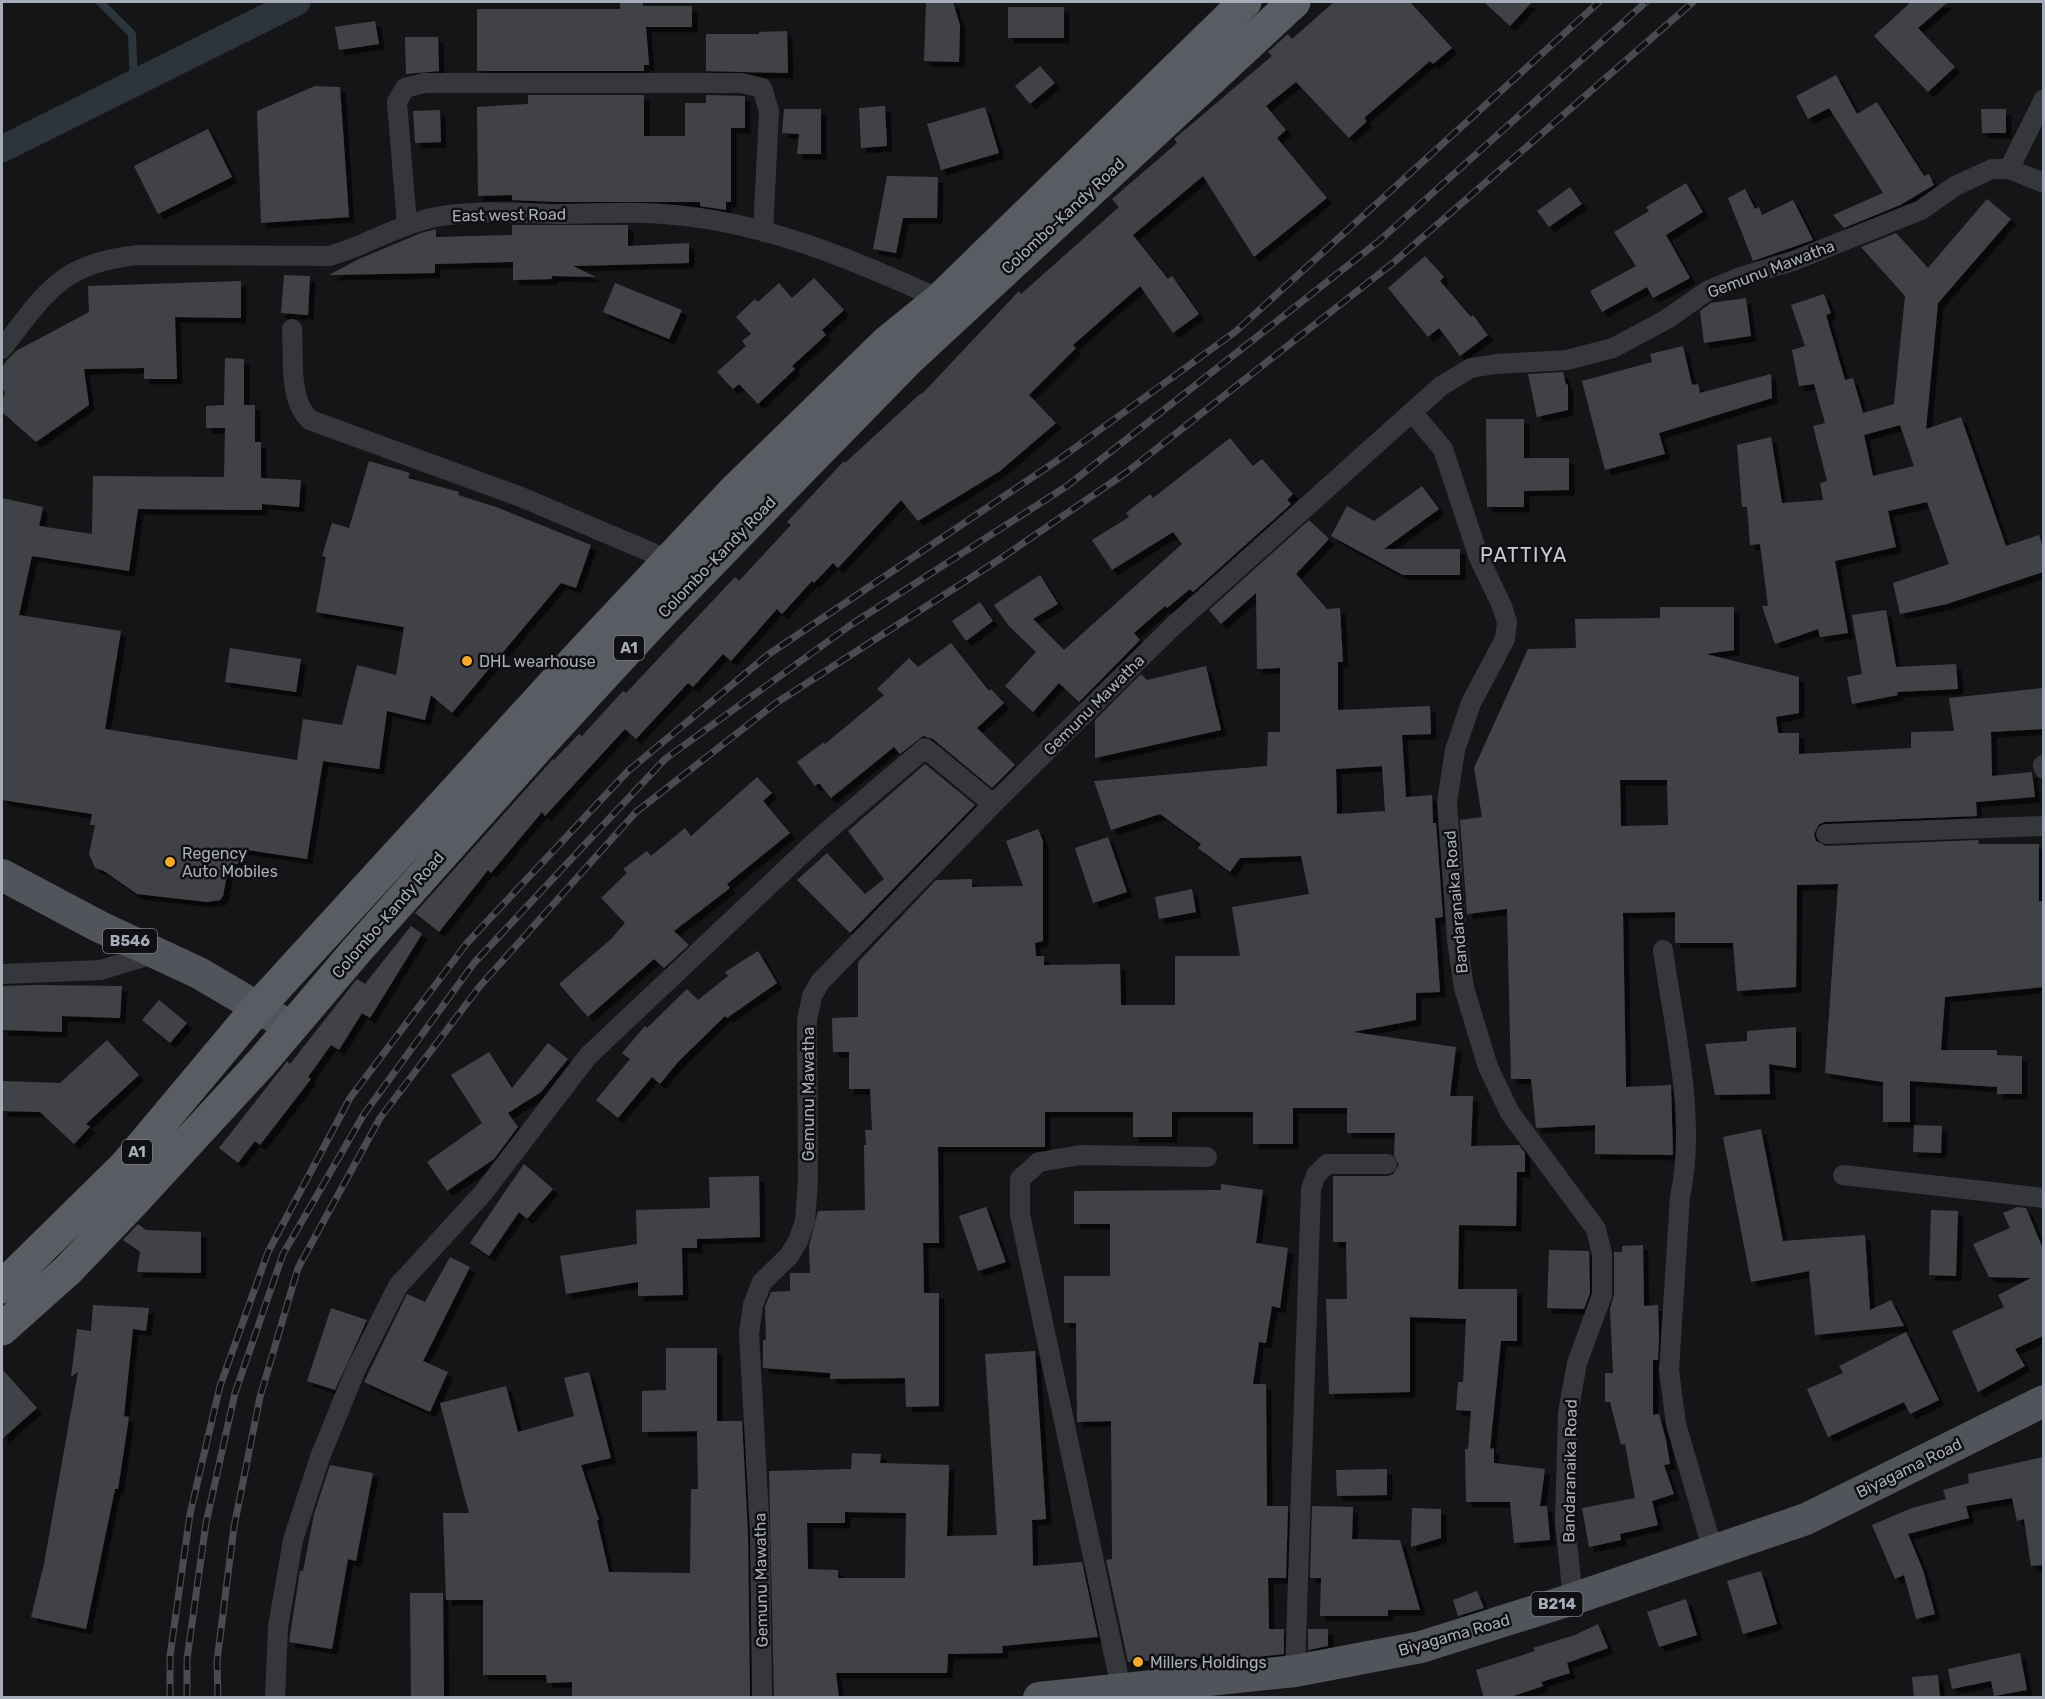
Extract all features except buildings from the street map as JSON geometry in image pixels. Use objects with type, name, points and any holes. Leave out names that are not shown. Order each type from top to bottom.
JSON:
[{"type":"highway","name":"Colombo-Kandy Road","points":[[2,1287],[125,1166],[259,1006],[669,560],[796,429],[886,342],[940,299],[1245,2]]},
{"type":"highway","name":"Colombo-Kandy Road","points":[[2,1329],[76,1261],[231,1096],[546,738],[649,626],[861,408],[917,352],[1294,2]]},
{"type":"main road","name":"B546","points":[[2,875],[259,1006]]},
{"type":"main road","points":[[259,1006],[291,1027]]},
{"type":"main road","name":"Biyagama Road","points":[[1039,1698],[1295,1671],[1421,1647],[1573,1599],[1806,1519],[2043,1401]]},
{"type":"street","points":[[407,225],[397,102],[405,88],[424,83],[742,82],[762,88],[769,111],[763,231]]},
{"type":"street","points":[[2043,99],[2009,170],[2043,183]]},
{"type":"street","name":"Gemunu Mawatha","points":[[762,1698],[760,1534],[749,1333],[753,1305],[762,1282],[789,1256],[798,1241],[805,1221],[808,1180],[807,1020],[812,996],[820,982],[993,804],[1171,628],[1441,386],[1471,368],[1496,364],[1568,360],[1613,348],[1667,319],[1707,291],[1740,277],[1793,261],[1921,210],[1955,186],[1992,170],[2009,170]]},
{"type":"street","name":"East west Road","points":[[2,349],[54,284],[76,269],[108,258],[139,255],[329,256],[354,250],[407,225],[430,218],[469,213],[663,214],[736,224],[865,265],[940,299]]},
{"type":"street","points":[[292,329],[297,400],[300,412],[310,420],[521,496],[669,560]]},
{"type":"street","name":"Bandaranaika Road","points":[[1412,412],[1443,449],[1479,558],[1502,606],[1507,622],[1505,639],[1471,703],[1455,750],[1447,802],[1457,940],[1464,988],[1488,1066],[1510,1113],[1596,1229],[1602,1254],[1602,1295],[1577,1363],[1568,1413],[1565,1522],[1573,1599]]},
{"type":"street","points":[[275,1698],[278,1627],[293,1540],[320,1457],[356,1369],[398,1286],[483,1193],[588,1056],[817,840],[924,748],[993,804]]},
{"type":"street","points":[[1826,834],[2043,826]]},
{"type":"street","points":[[1663,950],[1683,1095],[1686,1171],[1680,1197],[1669,1370],[1676,1424],[1713,1551]]},
{"type":"street","points":[[2,974],[101,969],[156,954]]},
{"type":"street","points":[[1121,1688],[1020,1215],[1020,1179],[1039,1161],[1080,1155],[1207,1157]]},
{"type":"street","points":[[1295,1671],[1311,1189],[1316,1175],[1327,1164],[1387,1164]]},
{"type":"street","points":[[1843,1175],[2043,1198]]},
{"type":"waterway","points":[[100,2],[132,34],[134,83]]},
{"type":"waterway","points":[[2,149],[297,2]]},
{"type":"railway","points":[[170,1698],[170,1656],[190,1514],[220,1386],[268,1252],[350,1098],[467,943],[628,771],[769,654],[1058,460],[1235,332],[1599,2]]},
{"type":"railway","points":[[187,1698],[187,1659],[206,1523],[235,1393],[283,1254],[364,1114],[474,963],[665,759],[852,624],[1067,486],[1379,241],[1646,2]]},
{"type":"railway","points":[[218,1698],[217,1661],[234,1527],[260,1397],[298,1268],[380,1118],[480,986],[636,812],[776,703],[1000,559],[1127,472],[1393,263],[1693,2]]},
{"type":"place","name":"DHL wearhouse","points":[[467,661]]},
{"type":"place","name":"Regency Auto Mobiles","points":[[170,862]]},
{"type":"place","name":"Millers Holdings","points":[[1138,1662]]},
{"type":"district","name":"PATTIYA","points":[[1524,555]]}]
